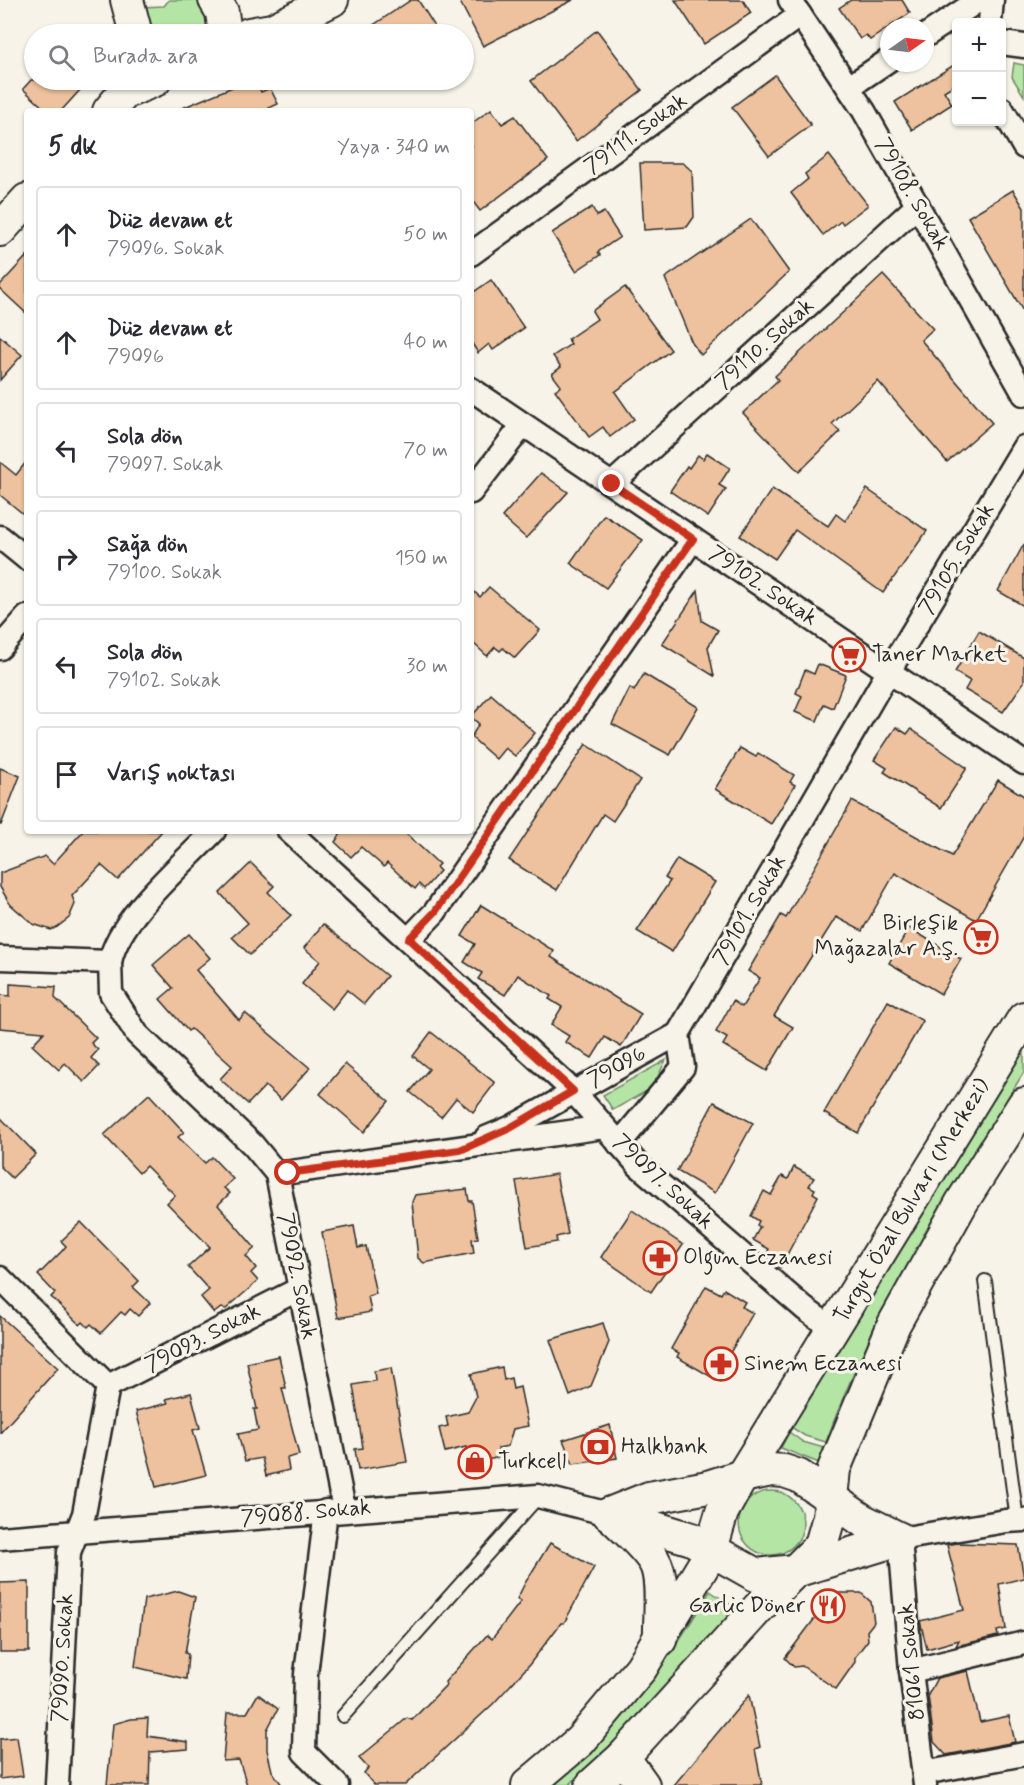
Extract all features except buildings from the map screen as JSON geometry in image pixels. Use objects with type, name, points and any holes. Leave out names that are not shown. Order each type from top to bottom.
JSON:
[{"type":"main road","points":[[127,0],[133,24]]},
{"type":"main road","points":[[215,0],[222,12],[224,24]]},
{"type":"main road","points":[[284,24],[332,0]]},
{"type":"main road","name":"Turgut Özal Bulvarı (Merkezi)","points":[[742,1476],[1024,1018]]},
{"type":"main road","name":"Turgut Özal Bulvarı (Merkezi)","points":[[830,1496],[834,1469],[894,1324],[957,1210],[1024,1104]]},
{"type":"main road","points":[[609,1514],[649,1498],[771,1470],[784,1471],[799,1476],[862,1520],[900,1539]]},
{"type":"main road","points":[[528,1785],[580,1741],[604,1716],[660,1640],[712,1548],[722,1512],[742,1476]]},
{"type":"main road","points":[[592,1785],[623,1757],[762,1604],[822,1545],[829,1517],[830,1496]]},
{"type":"main road","points":[[609,1514],[692,1539],[712,1548],[756,1575],[795,1572],[900,1539]]},
{"type":"main road","points":[[609,1514],[648,1553],[657,1567],[660,1584],[660,1640]]},
{"type":"main road","points":[[623,1757],[643,1785]]},
{"type":"street","points":[[934,30],[979,0]]},
{"type":"street","points":[[990,18],[992,0]]},
{"type":"street","name":"79108. Sokak","points":[[795,7],[849,87],[1024,394]]},
{"type":"street","name":"79111. Sokak","points":[[474,252],[795,7]]},
{"type":"street","points":[[1006,44],[1024,46]]},
{"type":"street","points":[[849,87],[880,66]]},
{"type":"street","points":[[1006,116],[1024,147]]},
{"type":"street","name":"79110. Sokak","points":[[612,484],[918,205]]},
{"type":"street","name":"79102. Sokak","points":[[474,391],[1024,764]]},
{"type":"street","points":[[474,488],[523,425]]},
{"type":"street","name":"79105. Sokak","points":[[889,671],[1024,447]]},
{"type":"street","points":[[0,537],[24,557]]},
{"type":"street","points":[[409,939],[435,912],[693,539]]},
{"type":"street","points":[[0,648],[24,620]]},
{"type":"street","name":"79101. Sokak","points":[[678,1034],[889,671]]},
{"type":"street","points":[[0,958],[110,962],[112,949],[124,926],[211,834]]},
{"type":"street","name":"79097. Sokak","points":[[292,834],[573,1091],[639,1166],[805,1309],[833,1329]]},
{"type":"street","name":"79092. Sokak","points":[[110,962],[111,993],[137,1034],[253,1145],[277,1174],[299,1289],[335,1510],[306,1674],[304,1752],[337,1785]]},
{"type":"street","points":[[619,1144],[683,1067],[678,1034]]},
{"type":"street","name":"79096","points":[[460,1150],[510,1128],[678,1034]]},
{"type":"street","points":[[277,1174],[460,1150],[604,1127]]},
{"type":"street","points":[[0,1278],[108,1386]]},
{"type":"street","name":"79093. Sokak","points":[[108,1386],[299,1289]]},
{"type":"street","name":"79090. Sokak","points":[[57,1785],[69,1552],[84,1514],[108,1386]]},
{"type":"street","name":"79088. Sokak","points":[[0,1539],[335,1510],[538,1496],[609,1514]]},
{"type":"street","points":[[900,1539],[1021,1520]]},
{"type":"street","name":"81061 Sokak","points":[[900,1539],[911,1671],[925,1779]]},
{"type":"street","points":[[911,1671],[1024,1643]]},
{"type":"street","points":[[925,1779],[1024,1754]]},
{"type":"lane","points":[[985,1281],[1021,1520]]},
{"type":"lane","points":[[343,1716],[538,1496]]},
{"type":"green space","points":[[169,0],[204,0],[209,22],[208,24],[146,24],[143,7],[164,6]]},
{"type":"green space","points":[[1014,63],[1024,65],[1024,96],[1012,77]]},
{"type":"green space","points":[[1024,1049],[1024,1072],[941,1207],[890,1298],[845,1393],[826,1442],[805,1436],[791,1427]]},
{"type":"green space","points":[[666,1060],[652,1088],[613,1110],[603,1095]]},
{"type":"green space","points":[[789,1432],[803,1442],[824,1448],[819,1463],[781,1448]]},
{"type":"green space","points":[[765,1491],[777,1491],[794,1500],[801,1511],[803,1523],[801,1535],[794,1546],[777,1555],[765,1555],[753,1550],[744,1541],[739,1529],[739,1517],[744,1505],[753,1496]]},
{"type":"green space","points":[[710,1591],[737,1609],[630,1727],[569,1785],[553,1785],[600,1741],[640,1695]]},
{"type":"place","name":"Taner Market","points":[[849,655]]},
{"type":"place","name":"Birleşik Mağazalar A.Ş.","points":[[981,937]]},
{"type":"place","name":"Olgun Eczanesi","points":[[660,1258]]},
{"type":"place","name":"Sinem Eczanesi","points":[[721,1364]]},
{"type":"place","name":"Halkbank","points":[[598,1447]]},
{"type":"place","name":"Turkcell","points":[[475,1462]]},
{"type":"place","name":"Garlic Döner","points":[[828,1606]]},
{"type":"route","points":[[288,1173],[460,1150],[510,1128],[573,1091],[409,939],[435,912],[693,539],[612,484]]}]
